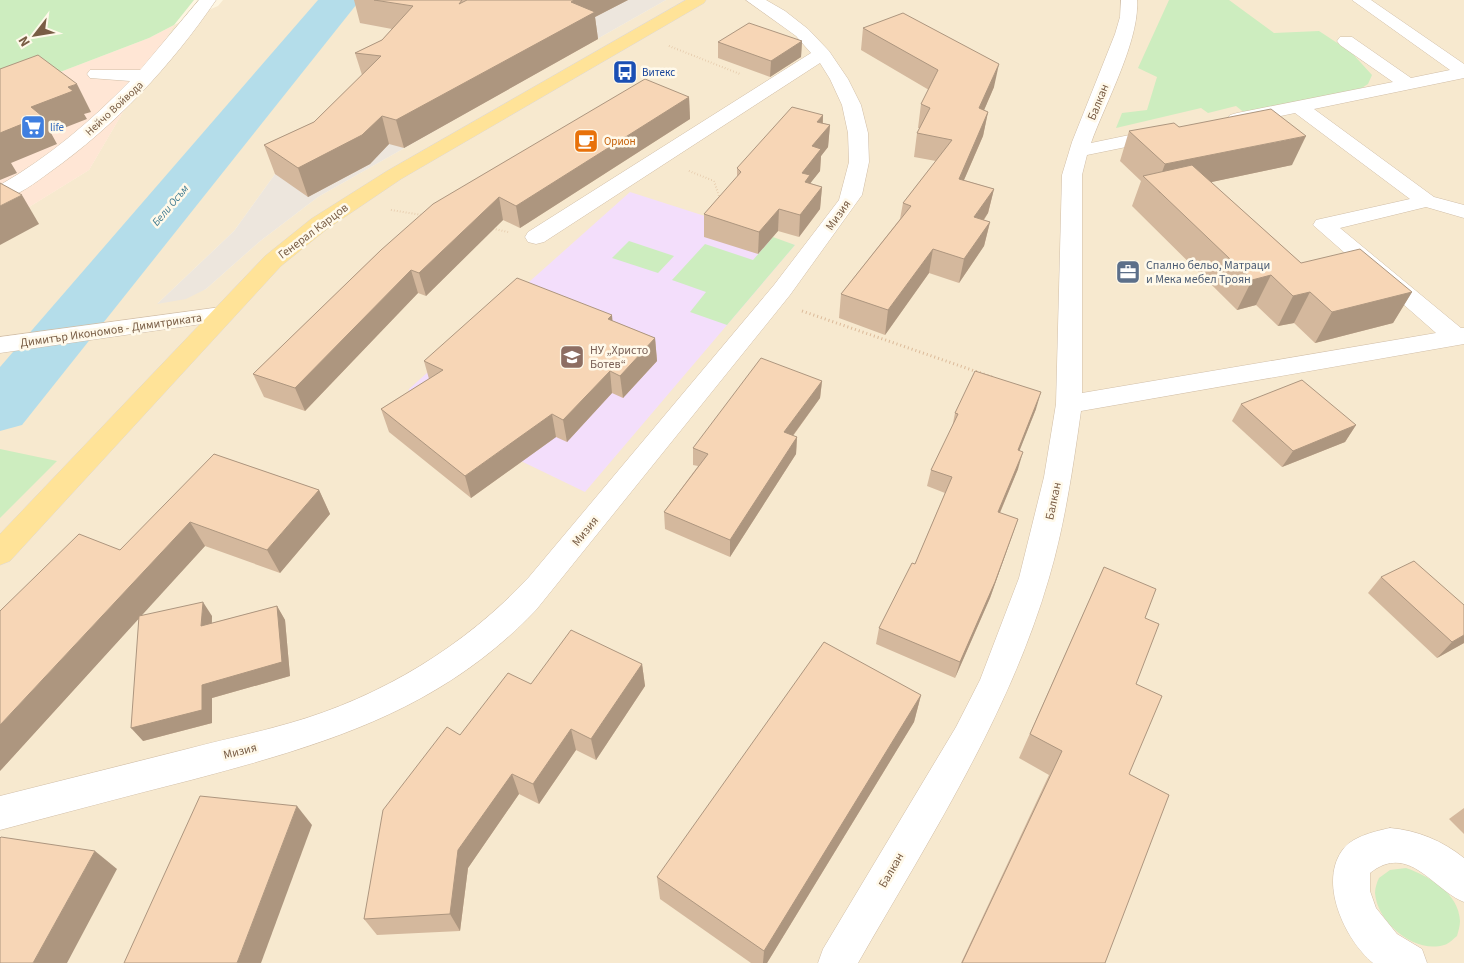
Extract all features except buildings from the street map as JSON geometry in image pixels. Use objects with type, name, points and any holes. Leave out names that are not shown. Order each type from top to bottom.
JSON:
[{"type":"main road","name":"Генерал Карцов","points":[[0,553],[273,261],[319,224],[430,154],[698,0]]},
{"type":"street","name":"Нейчо Войвода","points":[[0,194],[72,147],[147,76],[208,0]]},
{"type":"street","name":"Мизия","points":[[0,813],[290,738],[333,725],[410,689],[447,666],[480,642],[536,590],[811,255],[853,193],[858,170],[859,140],[852,106],[844,86],[822,54],[783,18],[754,0]]},
{"type":"street","name":"Балкан","points":[[837,963],[968,738],[1009,646],[1034,578],[1048,526],[1058,477],[1069,404],[1071,188],[1079,151],[1116,59],[1127,23],[1129,0]]},
{"type":"street","points":[[1360,0],[1464,73]]},
{"type":"street","points":[[1346,41],[1409,84]]},
{"type":"street","points":[[536,237],[822,54]]},
{"type":"street","points":[[1222,122],[1464,73]]},
{"type":"street","points":[[96,74],[147,76]]},
{"type":"street","points":[[1299,107],[1427,201],[1464,212]]},
{"type":"street","points":[[1079,151],[1184,130]]},
{"type":"street","points":[[1427,201],[1324,225],[1460,337]]},
{"type":"street","name":"Димитър Икономов - Димитриката","points":[[0,345],[221,315]]},
{"type":"street","points":[[1069,404],[1460,337]]},
{"type":"street","points":[[1408,963],[1376,940],[1357,912],[1350,883],[1356,861],[1374,848],[1400,846],[1429,855],[1456,875],[1464,884]]},
{"type":"path","points":[[640,34],[771,87]]},
{"type":"path","points":[[658,159],[714,181],[722,203]]},
{"type":"path","points":[[353,202],[430,217]]},
{"type":"path","points":[[487,228],[536,237]]},
{"type":"path","points":[[773,300],[995,378]]},
{"type":"shaded area","points":[[223,0],[370,0],[436,36],[275,174],[234,231],[158,303],[206,289],[259,242],[318,197],[666,0],[1464,0],[1464,963],[0,963],[0,225],[89,170],[174,25],[218,6]]},
{"type":"shaded area","points":[[370,0],[666,0],[318,197],[259,242],[206,289],[186,299],[157,304],[234,231],[275,174],[436,36],[360,23]]},
{"type":"shaded area","points":[[174,25],[89,170],[0,225],[0,95],[149,38]]},
{"type":"shaded area","name":"НУ „Христо Ботев“","points":[[630,192],[795,245],[585,492],[407,406],[409,389]]},
{"type":"green space","points":[[0,0],[194,0],[174,25],[149,38],[0,95]]},
{"type":"green space","points":[[1169,0],[1229,0],[1274,33],[1319,31],[1351,52],[1372,75],[1368,84],[1357,91],[1246,114],[1236,106],[1208,113],[1201,108],[1116,128],[1122,113],[1147,110],[1157,77],[1138,68]]},
{"type":"green space","points":[[773,237],[795,245],[727,325],[690,312],[706,292],[672,280],[705,244],[753,260]]},
{"type":"green space","points":[[629,241],[674,256],[658,273],[612,258]]},
{"type":"green space","points":[[0,449],[57,461],[0,518]]},
{"type":"green space","points":[[1406,868],[1433,881],[1449,894],[1454,902],[1458,911],[1460,925],[1457,936],[1448,944],[1433,947],[1421,945],[1399,933],[1382,915],[1375,893],[1379,878],[1390,870]]},
{"type":"waterway","name":"Бели Осъм","points":[[0,409],[340,0]]},
{"type":"place","name":"Витекс","points":[[625,72]]},
{"type":"place","name":"life","points":[[33,127]]},
{"type":"place","name":"Орион","points":[[586,141]]},
{"type":"place","name":"Спално бельо, Матраци и Мека мебел Троян","points":[[1128,272]]},
{"type":"place","name":"НУ „Христо Ботев“","points":[[572,357]]}]
